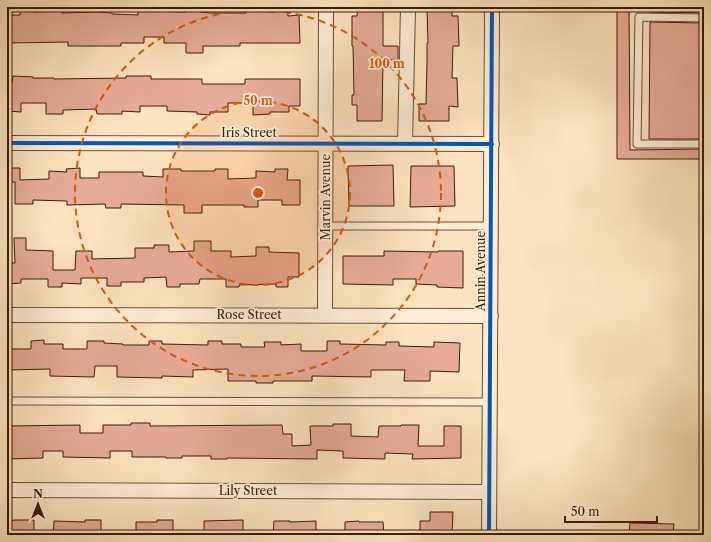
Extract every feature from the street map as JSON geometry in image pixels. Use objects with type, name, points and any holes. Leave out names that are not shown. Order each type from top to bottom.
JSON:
[{"type":"street","name":"Marvin Avenue","points":[[325,316],[326,7]]},
{"type":"street","points":[[405,144],[408,7]]},
{"type":"street","name":"Annin Avenue","points":[[489,535],[492,7]]},
{"type":"street","name":"Iris Street","points":[[7,143],[492,144]]},
{"type":"street","name":"Rose Street","points":[[7,315],[490,316]]},
{"type":"street","name":"Lily Street","points":[[7,490],[489,492]]},
{"type":"lane","points":[[704,18],[639,17],[637,144],[704,144]]},
{"type":"lane","points":[[325,226],[491,226]]},
{"type":"lane","points":[[7,401],[490,402]]},
{"type":"building","points":[[358,7],[383,7],[383,46],[398,46],[398,60],[383,60],[382,121],[357,121],[357,105],[352,105],[352,95],[354,95],[352,16],[357,16]]},
{"type":"building","points":[[427,7],[452,7],[452,16],[458,16],[459,46],[453,46],[452,78],[457,78],[458,107],[449,106],[449,121],[419,121],[419,104],[426,104],[428,43]]},
{"type":"building","points":[[617,7],[629,7],[630,150],[703,149],[703,159],[617,159]]},
{"type":"building","points":[[650,7],[704,7],[704,13],[650,12]]},
{"type":"building","points":[[20,9],[33,9],[33,12],[97,12],[138,15],[138,10],[186,12],[186,9],[200,10],[200,12],[211,13],[246,13],[246,11],[275,12],[275,10],[288,10],[288,16],[299,15],[300,43],[240,43],[240,46],[203,46],[203,53],[186,53],[186,43],[164,43],[164,37],[144,37],[144,43],[121,43],[121,46],[68,46],[68,42],[9,43],[8,15],[20,15]]},
{"type":"building","points":[[650,22],[704,23],[704,139],[649,139]]},
{"type":"building","points":[[13,76],[54,79],[126,78],[126,76],[151,76],[151,79],[202,79],[202,84],[245,84],[245,79],[300,79],[300,106],[289,106],[289,112],[270,112],[270,114],[253,115],[253,103],[228,103],[228,112],[210,112],[210,115],[197,114],[197,112],[167,111],[167,106],[140,106],[140,112],[122,111],[122,114],[97,114],[96,109],[63,110],[63,114],[46,114],[46,103],[21,103],[21,112],[8,111],[8,83],[12,83]]},
{"type":"building","points":[[393,165],[394,206],[349,206],[348,166]]},
{"type":"building","points":[[411,166],[454,166],[455,206],[410,207]]},
{"type":"building","points":[[7,168],[20,168],[20,180],[49,179],[49,171],[67,172],[66,169],[80,168],[80,178],[99,178],[99,172],[143,172],[143,176],[163,177],[163,169],[181,169],[181,171],[215,171],[215,169],[228,169],[228,179],[256,178],[256,171],[275,172],[275,169],[288,169],[287,180],[300,180],[300,205],[282,205],[282,200],[258,200],[258,207],[244,207],[244,205],[202,205],[202,213],[184,213],[184,205],[121,204],[121,208],[106,208],[105,204],[67,205],[67,201],[33,200],[33,204],[15,204],[15,182],[7,182]]},
{"type":"building","points":[[14,238],[26,238],[26,250],[53,251],[53,270],[75,270],[76,251],[92,251],[92,259],[135,258],[135,248],[154,248],[154,245],[169,245],[169,252],[194,251],[194,241],[211,241],[211,251],[231,251],[231,257],[256,256],[256,247],[269,247],[269,252],[299,253],[299,277],[288,277],[288,287],[276,287],[276,284],[239,285],[239,287],[226,287],[226,279],[200,279],[199,284],[180,284],[180,287],[167,287],[166,277],[144,278],[144,282],[121,282],[121,286],[107,286],[107,278],[81,278],[81,284],[62,283],[62,287],[48,287],[48,279],[21,279],[21,283],[8,284],[8,263],[15,263]]},
{"type":"building","points":[[384,251],[463,251],[463,288],[437,287],[437,285],[416,284],[416,279],[393,279],[393,285],[343,284],[343,256],[384,256]]},
{"type":"building","points":[[44,340],[44,344],[63,344],[63,349],[87,349],[87,341],[104,341],[104,343],[123,345],[149,345],[149,341],[162,341],[162,344],[208,345],[208,341],[222,341],[222,344],[241,344],[241,347],[265,347],[264,342],[281,342],[281,345],[301,344],[301,351],[327,351],[327,341],[340,341],[340,344],[386,345],[386,342],[399,342],[399,346],[434,347],[434,342],[460,343],[459,372],[430,371],[430,381],[404,381],[405,370],[371,370],[371,377],[312,376],[312,381],[273,381],[273,383],[256,383],[256,381],[228,381],[228,369],[193,370],[193,377],[162,376],[162,378],[117,377],[117,366],[95,366],[94,377],[50,376],[50,369],[7,370],[7,349],[31,349],[31,341]]},
{"type":"building","points":[[131,423],[150,423],[150,426],[282,425],[283,434],[292,434],[292,446],[311,445],[310,426],[351,424],[351,436],[378,437],[379,426],[419,425],[418,446],[444,446],[444,426],[461,426],[461,458],[412,459],[413,454],[385,453],[385,459],[343,458],[343,451],[317,450],[317,459],[211,459],[211,456],[182,456],[182,458],[132,457],[132,451],[110,451],[110,458],[63,457],[63,451],[43,451],[43,458],[7,459],[7,426],[80,425],[80,433],[103,433],[103,425],[131,425]]},
{"type":"building","points":[[430,512],[453,512],[452,535],[420,535],[420,521],[430,521]]},
{"type":"building","points":[[34,520],[34,535],[7,535],[7,521]]},
{"type":"building","points":[[85,520],[101,520],[101,535],[53,535],[54,521],[85,522]]},
{"type":"building","points":[[157,520],[173,520],[173,535],[136,535],[136,522],[157,522]]},
{"type":"building","points":[[243,520],[243,535],[204,535],[204,521]]},
{"type":"building","points":[[274,521],[316,521],[316,534],[273,535]]},
{"type":"building","points":[[345,522],[383,522],[384,535],[345,535]]},
{"type":"building","points":[[630,523],[674,524],[673,535],[629,535]]},
{"type":"cycle path","points":[[489,535],[492,7]]},
{"type":"cycle path","points":[[7,143],[492,144]]}]
